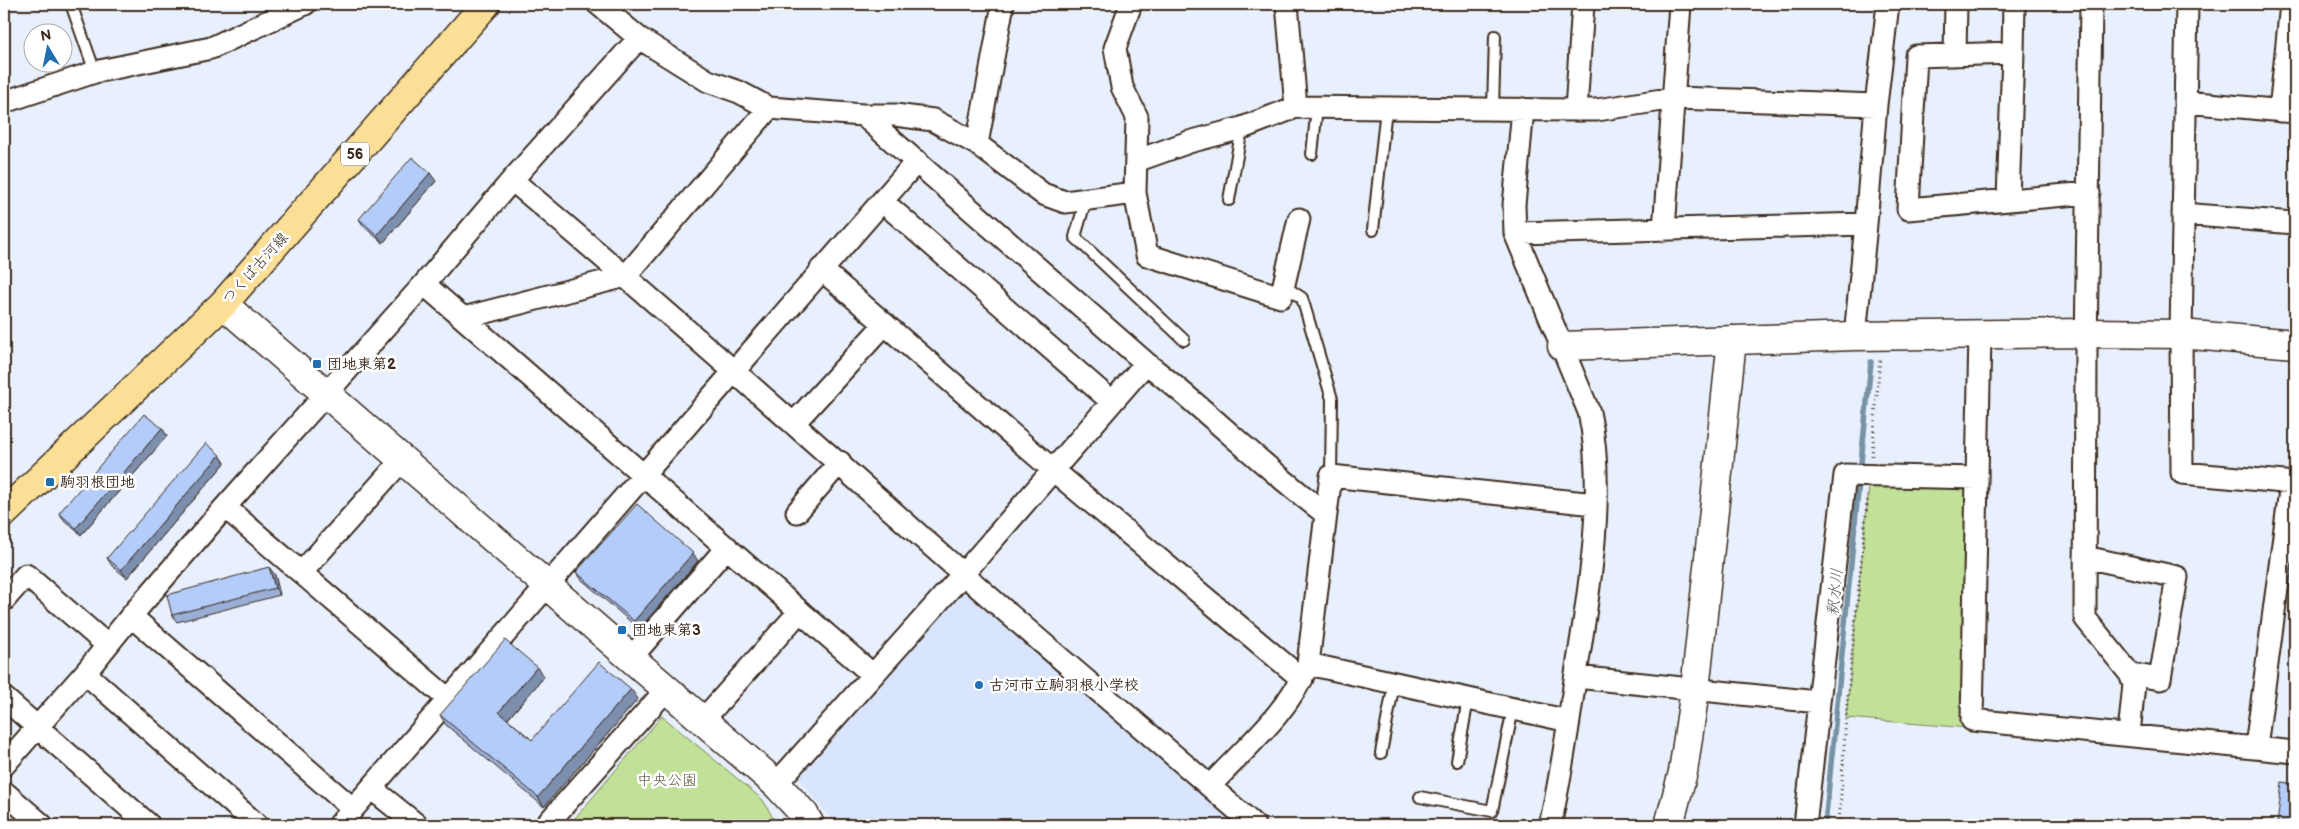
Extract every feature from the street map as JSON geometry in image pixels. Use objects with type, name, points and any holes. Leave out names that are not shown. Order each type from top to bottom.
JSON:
[{"type":"main road","name":"つくば古河線","points":[[4,513],[223,304],[486,4]]},
{"type":"street","points":[[4,102],[96,72],[211,48],[305,4]]},
{"type":"street","points":[[599,4],[639,38],[708,81],[739,92],[769,108],[863,115],[894,115],[933,120],[977,144],[1043,194],[1065,202],[1135,193]]},
{"type":"street","points":[[977,144],[1003,4]]},
{"type":"street","points":[[1131,4],[1115,48],[1122,87],[1137,117],[1135,193],[1147,254],[1281,297],[1299,219]]},
{"type":"street","points":[[1287,4],[1307,107]]},
{"type":"street","points":[[1576,110],[1583,4]]},
{"type":"street","points":[[1664,230],[1675,98],[1680,4]]},
{"type":"street","points":[[1854,336],[1876,105],[1888,4]]},
{"type":"street","points":[[1955,55],[1956,4]]},
{"type":"street","points":[[2008,200],[2014,4]]},
{"type":"street","points":[[2092,4],[2086,332],[2086,618],[2130,674],[2134,684],[2130,734]]},
{"type":"street","points":[[2187,4],[2181,334],[2182,473],[2293,483],[2256,747]]},
{"type":"street","points":[[2186,102],[2288,111],[2291,4]]},
{"type":"street","points":[[4,765],[85,673],[131,616],[225,507],[424,284],[512,180],[639,38]]},
{"type":"street","points":[[2013,53],[1916,56],[1908,209],[2089,192]]},
{"type":"street","points":[[1136,161],[1189,142],[1242,128],[1307,107],[1597,110],[1675,98],[1876,105]]},
{"type":"street","points":[[462,318],[626,276],[769,108]]},
{"type":"street","points":[[1523,109],[1514,205],[1514,233],[1590,412],[1595,437],[1596,504],[1584,624],[1550,825]]},
{"type":"street","points":[[863,115],[1146,362],[1191,398],[1289,487],[1326,514]]},
{"type":"street","points":[[338,825],[546,586],[645,476],[821,269],[917,161]]},
{"type":"street","points":[[512,180],[626,276],[733,371],[840,462],[963,574],[1254,825]]},
{"type":"street","points":[[882,201],[1111,401]]},
{"type":"street","points":[[2183,214],[2295,223]]},
{"type":"street","points":[[1514,233],[1866,224]]},
{"type":"street","points":[[821,269],[1053,470],[1305,672],[1394,683],[1569,721]]},
{"type":"street","points":[[424,284],[872,675]]},
{"type":"street","points":[[223,304],[776,784],[804,814],[810,825]]},
{"type":"street","points":[[794,423],[885,324]]},
{"type":"street","points":[[1562,346],[1854,336],[2086,332],[2181,334],[2295,344]]},
{"type":"street","points":[[1980,334],[1972,720],[2130,734],[2295,752]]},
{"type":"street","points":[[1669,825],[1683,772],[1695,690],[1732,340]]},
{"type":"street","points":[[776,784],[963,574],[1146,362]]},
{"type":"street","points":[[302,572],[402,460]]},
{"type":"street","points":[[798,512],[840,462]]},
{"type":"street","points":[[1805,825],[1845,475],[1977,478]]},
{"type":"street","points":[[1210,786],[1288,702],[1305,672],[1331,476],[1596,504]]},
{"type":"street","points":[[225,507],[448,699]]},
{"type":"street","points":[[630,659],[727,547]]},
{"type":"street","points":[[2085,557],[2177,578],[2160,679],[2130,674]]},
{"type":"street","points":[[4,600],[26,575],[107,645]]},
{"type":"street","points":[[702,721],[800,611]]},
{"type":"street","points":[[131,616],[353,809]]},
{"type":"street","points":[[85,673],[258,825]]},
{"type":"street","points":[[1576,677],[1818,702]]},
{"type":"street","points":[[546,825],[666,690]]},
{"type":"street","points":[[4,698],[149,825]]},
{"type":"street","points":[[371,788],[417,825]]},
{"type":"street","points":[[4,792],[42,825]]},
{"type":"lane","points":[[71,4],[96,72]]},
{"type":"lane","points":[[1493,109],[1495,36]]},
{"type":"lane","points":[[1307,107],[1312,154]]},
{"type":"lane","points":[[1373,230],[1386,108]]},
{"type":"lane","points":[[1229,200],[1242,128]]},
{"type":"lane","points":[[1086,199],[1075,237],[1184,340]]},
{"type":"lane","points":[[1284,286],[1302,298],[1332,399],[1331,476]]},
{"type":"lane","points":[[1381,753],[1394,683]]},
{"type":"lane","points":[[1457,761],[1468,699]]},
{"type":"lane","points":[[1420,797],[1492,811],[1513,709]]},
{"type":"path","points":[[1839,825],[1848,693],[1881,353]]},
{"type":"shaded area","name":"古河市立駒羽根小学校","points":[[970,591],[1239,825],[836,825],[798,778],[963,592]]},
{"type":"green space","points":[[1870,476],[1977,484],[1969,728],[1846,718]]},
{"type":"green space","name":"中央公園","points":[[662,716],[763,800],[777,825],[569,825]]},
{"type":"building","points":[[412,157],[430,173],[377,235],[359,219]]},
{"type":"building","points":[[144,414],[162,428],[76,528],[59,513]]},
{"type":"building","points":[[206,443],[220,455],[121,570],[107,558]]},
{"type":"building","points":[[637,504],[693,553],[634,621],[576,572]]},
{"type":"building","points":[[269,567],[275,588],[172,615],[167,595]]},
{"type":"building","points":[[505,640],[537,667],[499,712],[532,740],[599,662],[631,689],[538,797],[440,715]]},
{"type":"building","points":[[2282,782],[2295,784],[2295,825],[2277,825]]},
{"type":"waterway","name":"釈水川","points":[[1825,825],[1871,362]]},
{"type":"place","name":"団地東第2","points":[[317,364]]},
{"type":"place","name":"駒羽根団地","points":[[50,482]]},
{"type":"place","name":"団地東第3","points":[[622,630]]},
{"type":"place","name":"古河市立駒羽根小学校","points":[[979,685]]}]
